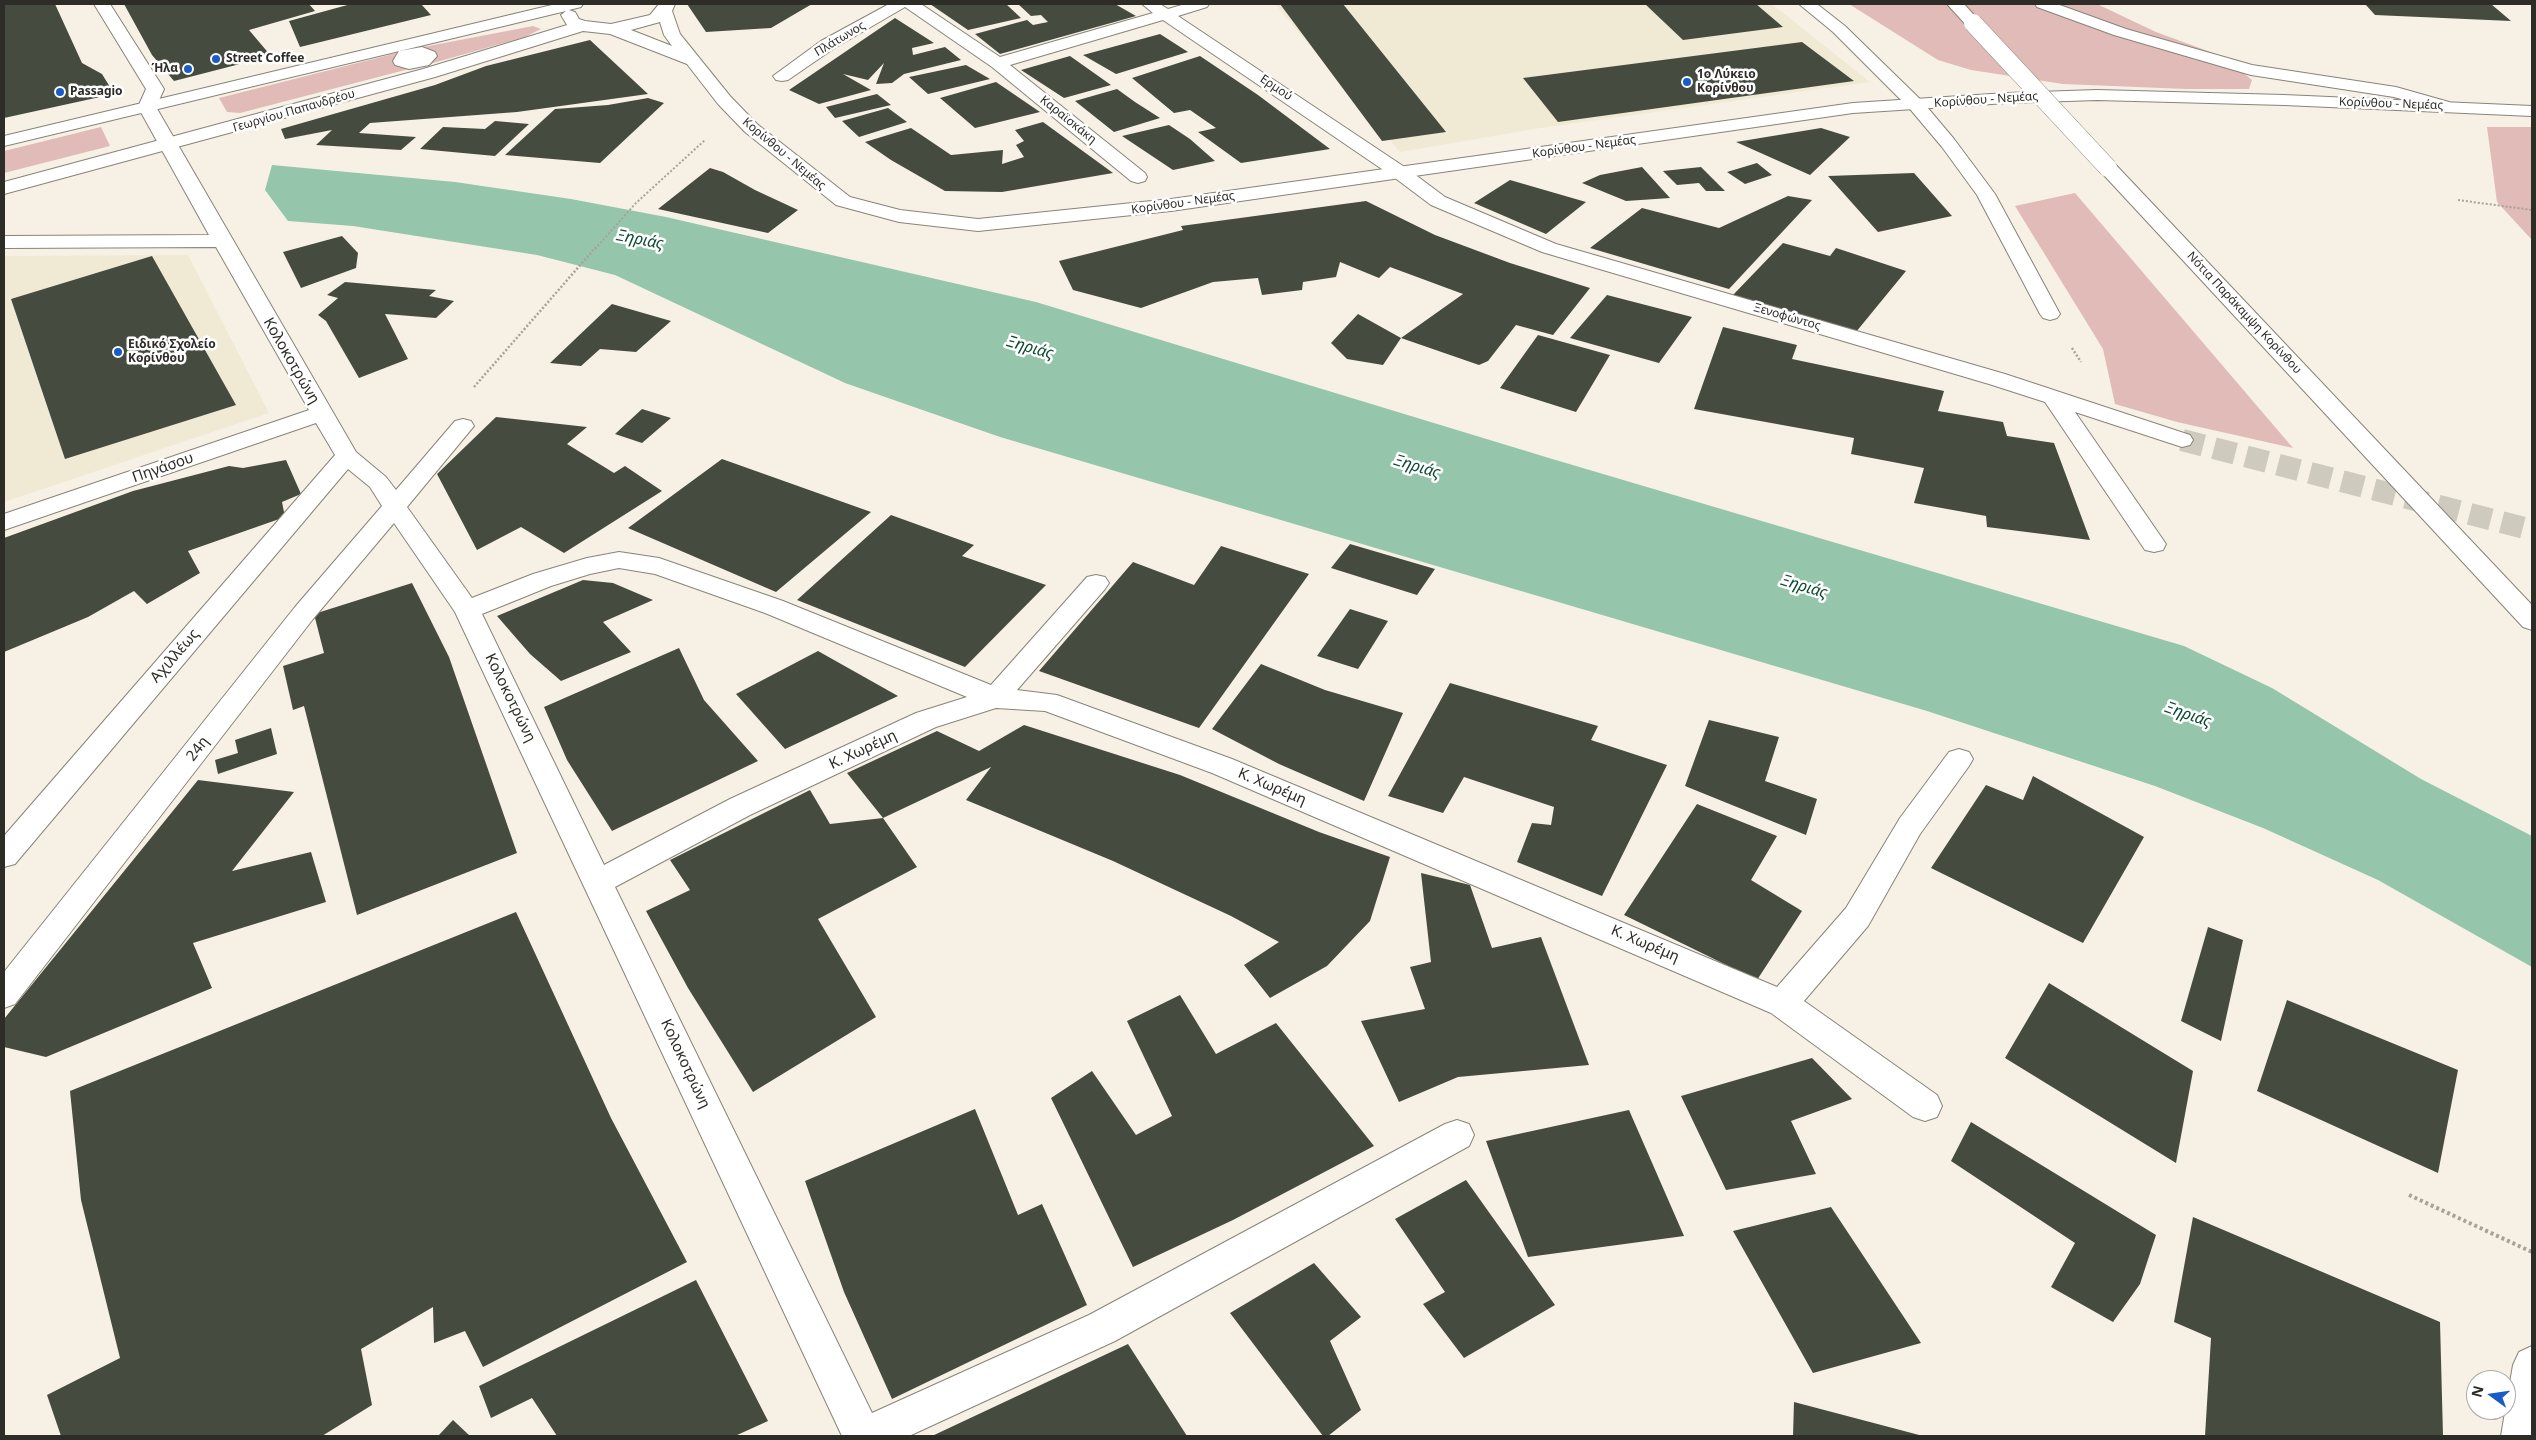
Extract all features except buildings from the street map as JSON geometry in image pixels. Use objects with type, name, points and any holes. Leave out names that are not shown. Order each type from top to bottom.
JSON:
[{"type":"main road","points":[[102,4],[155,88],[147,107]]},
{"type":"main road","points":[[575,4],[569,11],[569,17],[573,22],[582,26],[611,29],[643,23],[666,8]]},
{"type":"main road","name":"Γεωργίου Παπανδρέου","points":[[4,188],[170,145],[415,58],[575,4]]},
{"type":"main road","name":"Πλάτωνος","points":[[782,76],[828,45],[900,4]]},
{"type":"main road","name":"Καραϊσκάκη","points":[[911,4],[998,63],[1138,176]]},
{"type":"main road","name":"Ερμού","points":[[1150,4],[1402,174]]},
{"type":"main road","points":[[998,63],[1201,4]]},
{"type":"main road","points":[[1807,4],[1839,29],[1916,104],[1986,194],[2050,314]]},
{"type":"main road","name":"Νότια Παράκαμψη Κορίνθου","points":[[1955,4],[2532,622]]},
{"type":"main road","points":[[2044,4],[2120,32],[2226,63],[2268,72],[2396,92],[2444,106]]},
{"type":"main road","name":"Κορίνθου - Νεμέας","points":[[666,8],[672,35],[740,117],[842,201],[899,216],[978,225],[1171,205],[1402,174],[1852,108],[2097,95],[2444,106],[2532,111]]},
{"type":"main road","name":"Γεωργίου Παπανδρέου","points":[[4,141],[147,107],[582,26]]},
{"type":"main road","name":"Κορίνθου - Νεμέας","points":[[611,29],[649,42],[696,63]]},
{"type":"main road","name":"Κολοκοτρώνη","points":[[147,107],[170,145],[222,241],[347,456],[378,482],[396,505],[467,610],[599,882],[862,1436]]},
{"type":"main road","name":"Ξενοφώντος","points":[[1402,174],[1438,201],[1549,248],[1997,379],[2182,440]]},
{"type":"main road","points":[[4,242],[222,241]]},
{"type":"main road","points":[[2056,400],[2154,544]]},
{"type":"main road","name":"Πηγάσου","points":[[4,522],[322,413]]},
{"type":"main road","name":"24η","points":[[4,995],[304,614],[463,426]]},
{"type":"main road","name":"Αχιλλέως","points":[[4,856],[347,456]]},
{"type":"main road","points":[[467,610],[542,580],[587,566],[619,560],[659,566],[774,607],[995,698],[1096,583]]},
{"type":"main road","name":"Κ. Χωρέμη","points":[[599,882],[740,807],[926,720],[995,698],[1047,702],[1222,766],[1782,1003],[1925,1106]]},
{"type":"main road","points":[[1782,1003],[1857,917],[1910,826],[1959,759]]},
{"type":"main road","points":[[866,1436],[1102,1328],[1456,1135]]},
{"type":"main road","points":[[2520,1436],[2532,1365]]},
{"type":"path","points":[[558,288],[636,203],[686,156],[708,138],[740,117]]},
{"type":"path","points":[[2458,200],[2532,210]]},
{"type":"path","points":[[2409,1195],[2532,1252]]},
{"type":"shaded area","points":[[1275,4],[1772,4],[1870,82],[1540,128],[1400,152]]},
{"type":"shaded area","points":[[1849,4],[2097,4],[2156,32],[2224,57],[2252,80],[2249,89],[2186,89],[2063,84],[1971,70],[1938,60]]},
{"type":"shaded area","points":[[533,26],[541,29],[525,37],[426,65],[437,55],[434,52],[413,49]]},
{"type":"shaded area","points":[[397,53],[394,58],[396,66],[409,69],[240,113],[227,112],[219,98]]},
{"type":"shaded area","points":[[101,127],[110,146],[4,173],[4,151]]},
{"type":"shaded area","points":[[2487,127],[2532,127],[2532,240],[2497,202]]},
{"type":"shaded area","points":[[2075,193],[2293,448],[2177,422],[2115,404],[2103,349],[2015,206]]},
{"type":"shaded area","points":[[188,255],[269,413],[4,502],[4,256]]},
{"type":"water","name":"Ξηριάς","points":[[272,165],[455,182],[571,199],[666,217],[1036,302],[1549,458],[2184,646],[2272,688],[2421,779],[2532,836],[2532,967],[2378,880],[2263,828],[2155,786],[1927,711],[1000,437],[845,383],[615,275],[537,255],[353,226],[288,221],[265,190]]},
{"type":"tunnel","points":[[2182,440],[2532,530]]},
{"type":"place","name":"Street Coffee","points":[[216,59]]},
{"type":"place","name":"Ήλα","points":[[188,69]]},
{"type":"place","name":"1ο Λύκειο Κορίνθου","points":[[1687,82]]},
{"type":"place","name":"Passagio","points":[[60,92]]},
{"type":"place","name":"Ειδικό Σχολείο Κορίνθου","points":[[118,352]]}]
